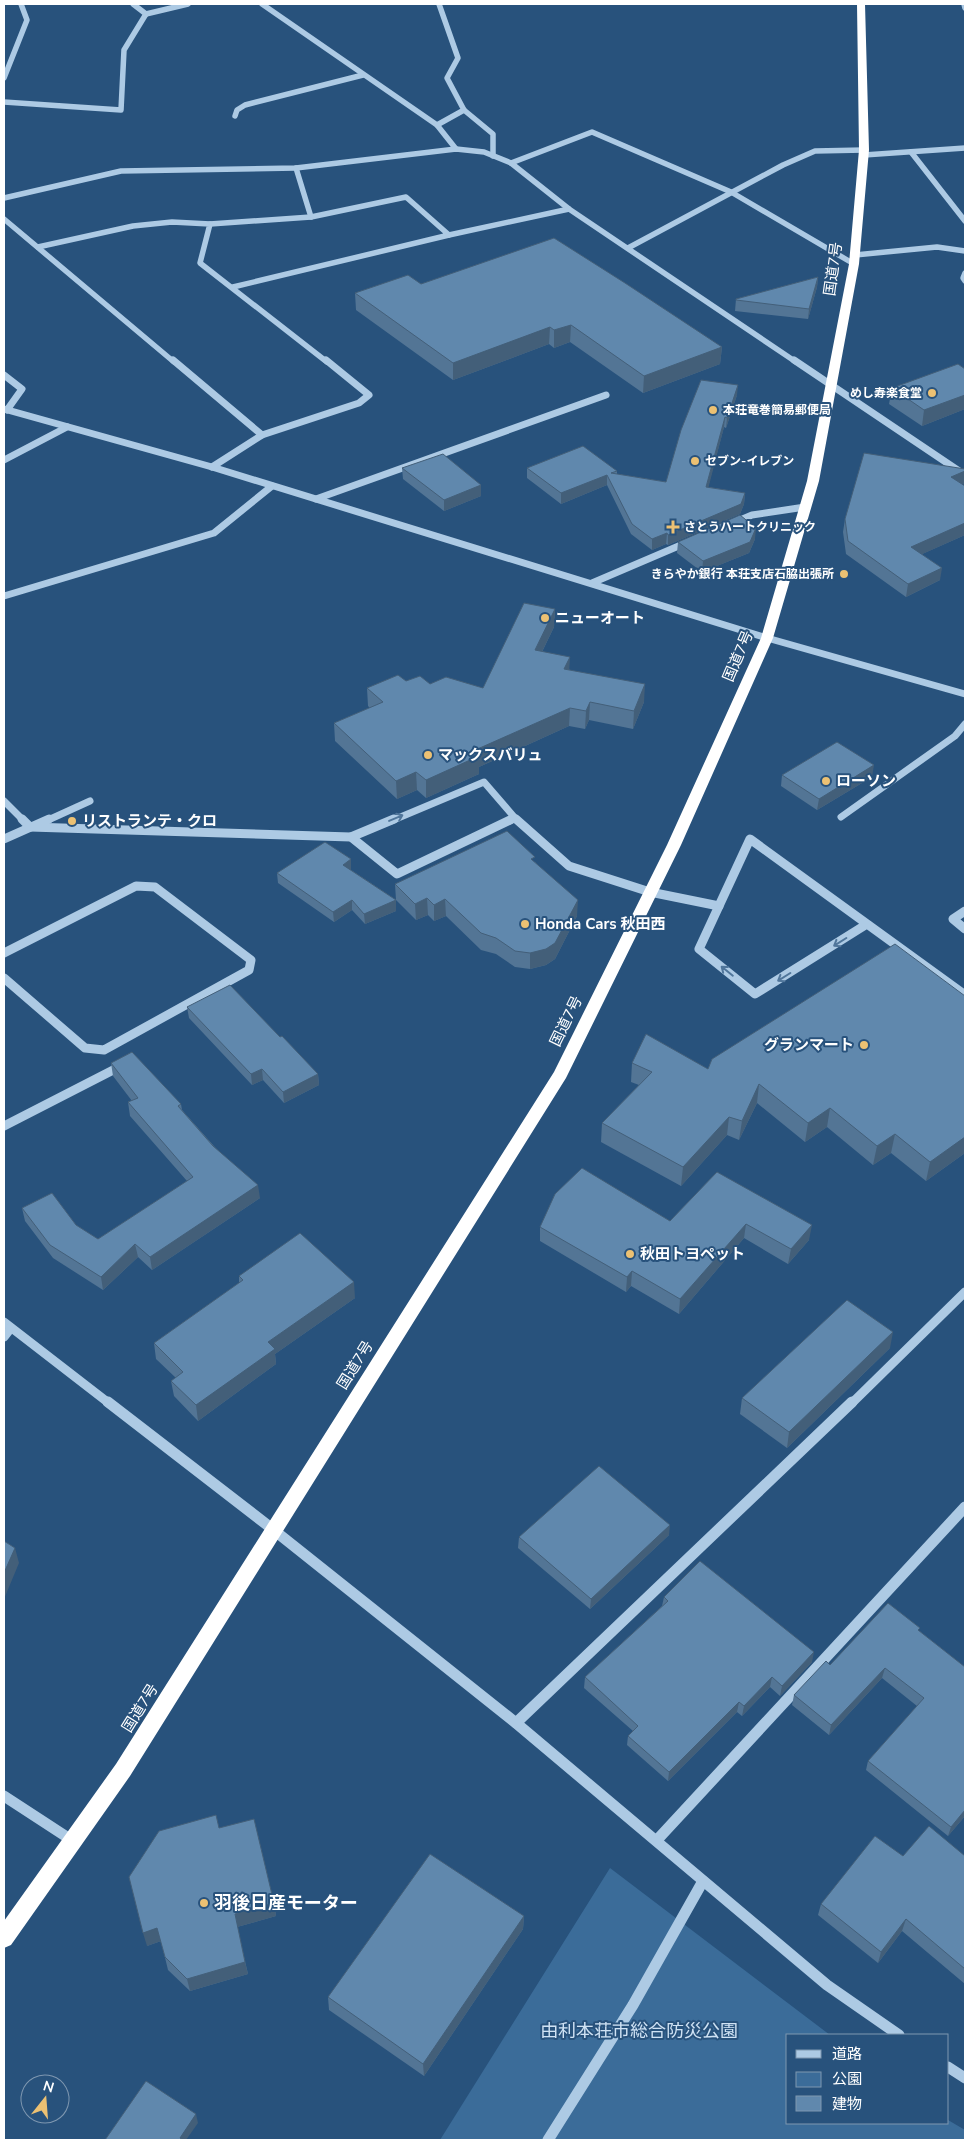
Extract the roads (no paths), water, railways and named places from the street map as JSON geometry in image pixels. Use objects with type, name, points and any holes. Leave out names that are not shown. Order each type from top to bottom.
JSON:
[{"type":"highway","name":"国道7号","points":[[4,1938],[123,1770],[561,1074],[674,845],[767,638],[812,481],[855,260],[864,153],[862,4]]},
{"type":"street","points":[[4,78],[27,20],[21,4]]},
{"type":"street","points":[[133,4],[146,14]]},
{"type":"street","points":[[4,102],[121,110],[124,50],[146,14],[188,4]]},
{"type":"street","points":[[262,4],[437,125],[456,149]]},
{"type":"street","points":[[439,4],[458,58],[447,78],[464,110],[493,134],[493,156]]},
{"type":"street","points":[[964,4],[965,8]]},
{"type":"street","points":[[235,116],[237,110],[245,105],[363,75]]},
{"type":"street","points":[[437,125],[464,110]]},
{"type":"street","points":[[511,163],[592,132],[731,192],[855,260],[937,247],[965,251]]},
{"type":"street","points":[[628,248],[731,192],[815,151],[864,153],[965,148]]},
{"type":"street","points":[[4,198],[121,171],[296,168],[456,149],[484,152],[511,163],[569,209],[965,474]]},
{"type":"street","points":[[911,152],[965,221]]},
{"type":"street","points":[[296,168],[311,217]]},
{"type":"street","points":[[38,247],[133,226],[172,222],[210,224],[311,217],[406,197],[449,235]]},
{"type":"street","points":[[234,287],[449,235],[569,209]]},
{"type":"street","points":[[4,219],[262,435]]},
{"type":"street","points":[[210,224],[200,263],[234,287],[369,395],[360,403],[262,435],[212,467]]},
{"type":"street","points":[[965,273],[962,278],[965,281]]},
{"type":"street","points":[[4,375],[22,389],[5,409],[212,467],[767,638],[965,694]]},
{"type":"street","points":[[316,499],[606,395]]},
{"type":"street","points":[[4,460],[67,427]]},
{"type":"street","points":[[4,596],[214,533],[272,486]]},
{"type":"street","points":[[725,526],[752,515],[805,507]]},
{"type":"street","points":[[592,584],[698,538]]},
{"type":"street","points":[[841,817],[955,736],[965,724]]},
{"type":"street","points":[[4,801],[30,827],[351,837],[484,782],[515,818],[569,866],[650,892],[719,906]]},
{"type":"street","points":[[4,839],[90,801]]},
{"type":"street","points":[[351,837],[397,874],[515,818]]},
{"type":"street","points":[[867,924],[755,994],[699,948],[750,839],[965,995]]},
{"type":"street","points":[[4,954],[136,886],[155,887],[251,960],[249,970],[104,1050],[85,1048],[4,978]]},
{"type":"street","points":[[965,911],[953,919],[965,928]]},
{"type":"street","points":[[4,1126],[126,1063]]},
{"type":"street","points":[[516,1723],[792,1461],[965,1292]]},
{"type":"street","points":[[4,1337],[7,1325],[275,1530],[516,1723],[827,1985],[899,2034]]},
{"type":"street","points":[[657,1840],[965,1507]]},
{"type":"street","points":[[4,1796],[73,1841]]},
{"type":"street","points":[[548,2140],[633,2005],[703,1881]]},
{"type":"street","points":[[949,2068],[965,2078]]},
{"type":"place","name":"めし寿楽食堂","points":[[932,393]]},
{"type":"place","name":"本荘竜巻簡易郵便局","points":[[713,410]]},
{"type":"place","name":"セブン-イレブン","points":[[695,461]]},
{"type":"place","name":"さとうハートクリニック","points":[[673,527]]},
{"type":"place","name":"きらやか銀行 本荘支店石脇出張所","points":[[844,574]]},
{"type":"place","name":"ニューオート","points":[[545,618]]},
{"type":"place","name":"マックスバリュ","points":[[428,755]]},
{"type":"place","name":"ローソン","points":[[826,781]]},
{"type":"place","name":"リストランテ・クロ","points":[[72,821]]},
{"type":"place","name":"Honda Cars 秋田西","points":[[525,924]]},
{"type":"place","name":"グランマート","points":[[864,1045]]},
{"type":"place","name":"秋田トヨペット","points":[[630,1254]]},
{"type":"place","name":"羽後日産モーター","points":[[204,1903]]},
{"type":"park label","name":"由利本荘市総合防災公園","points":[[639,2031]]}]
